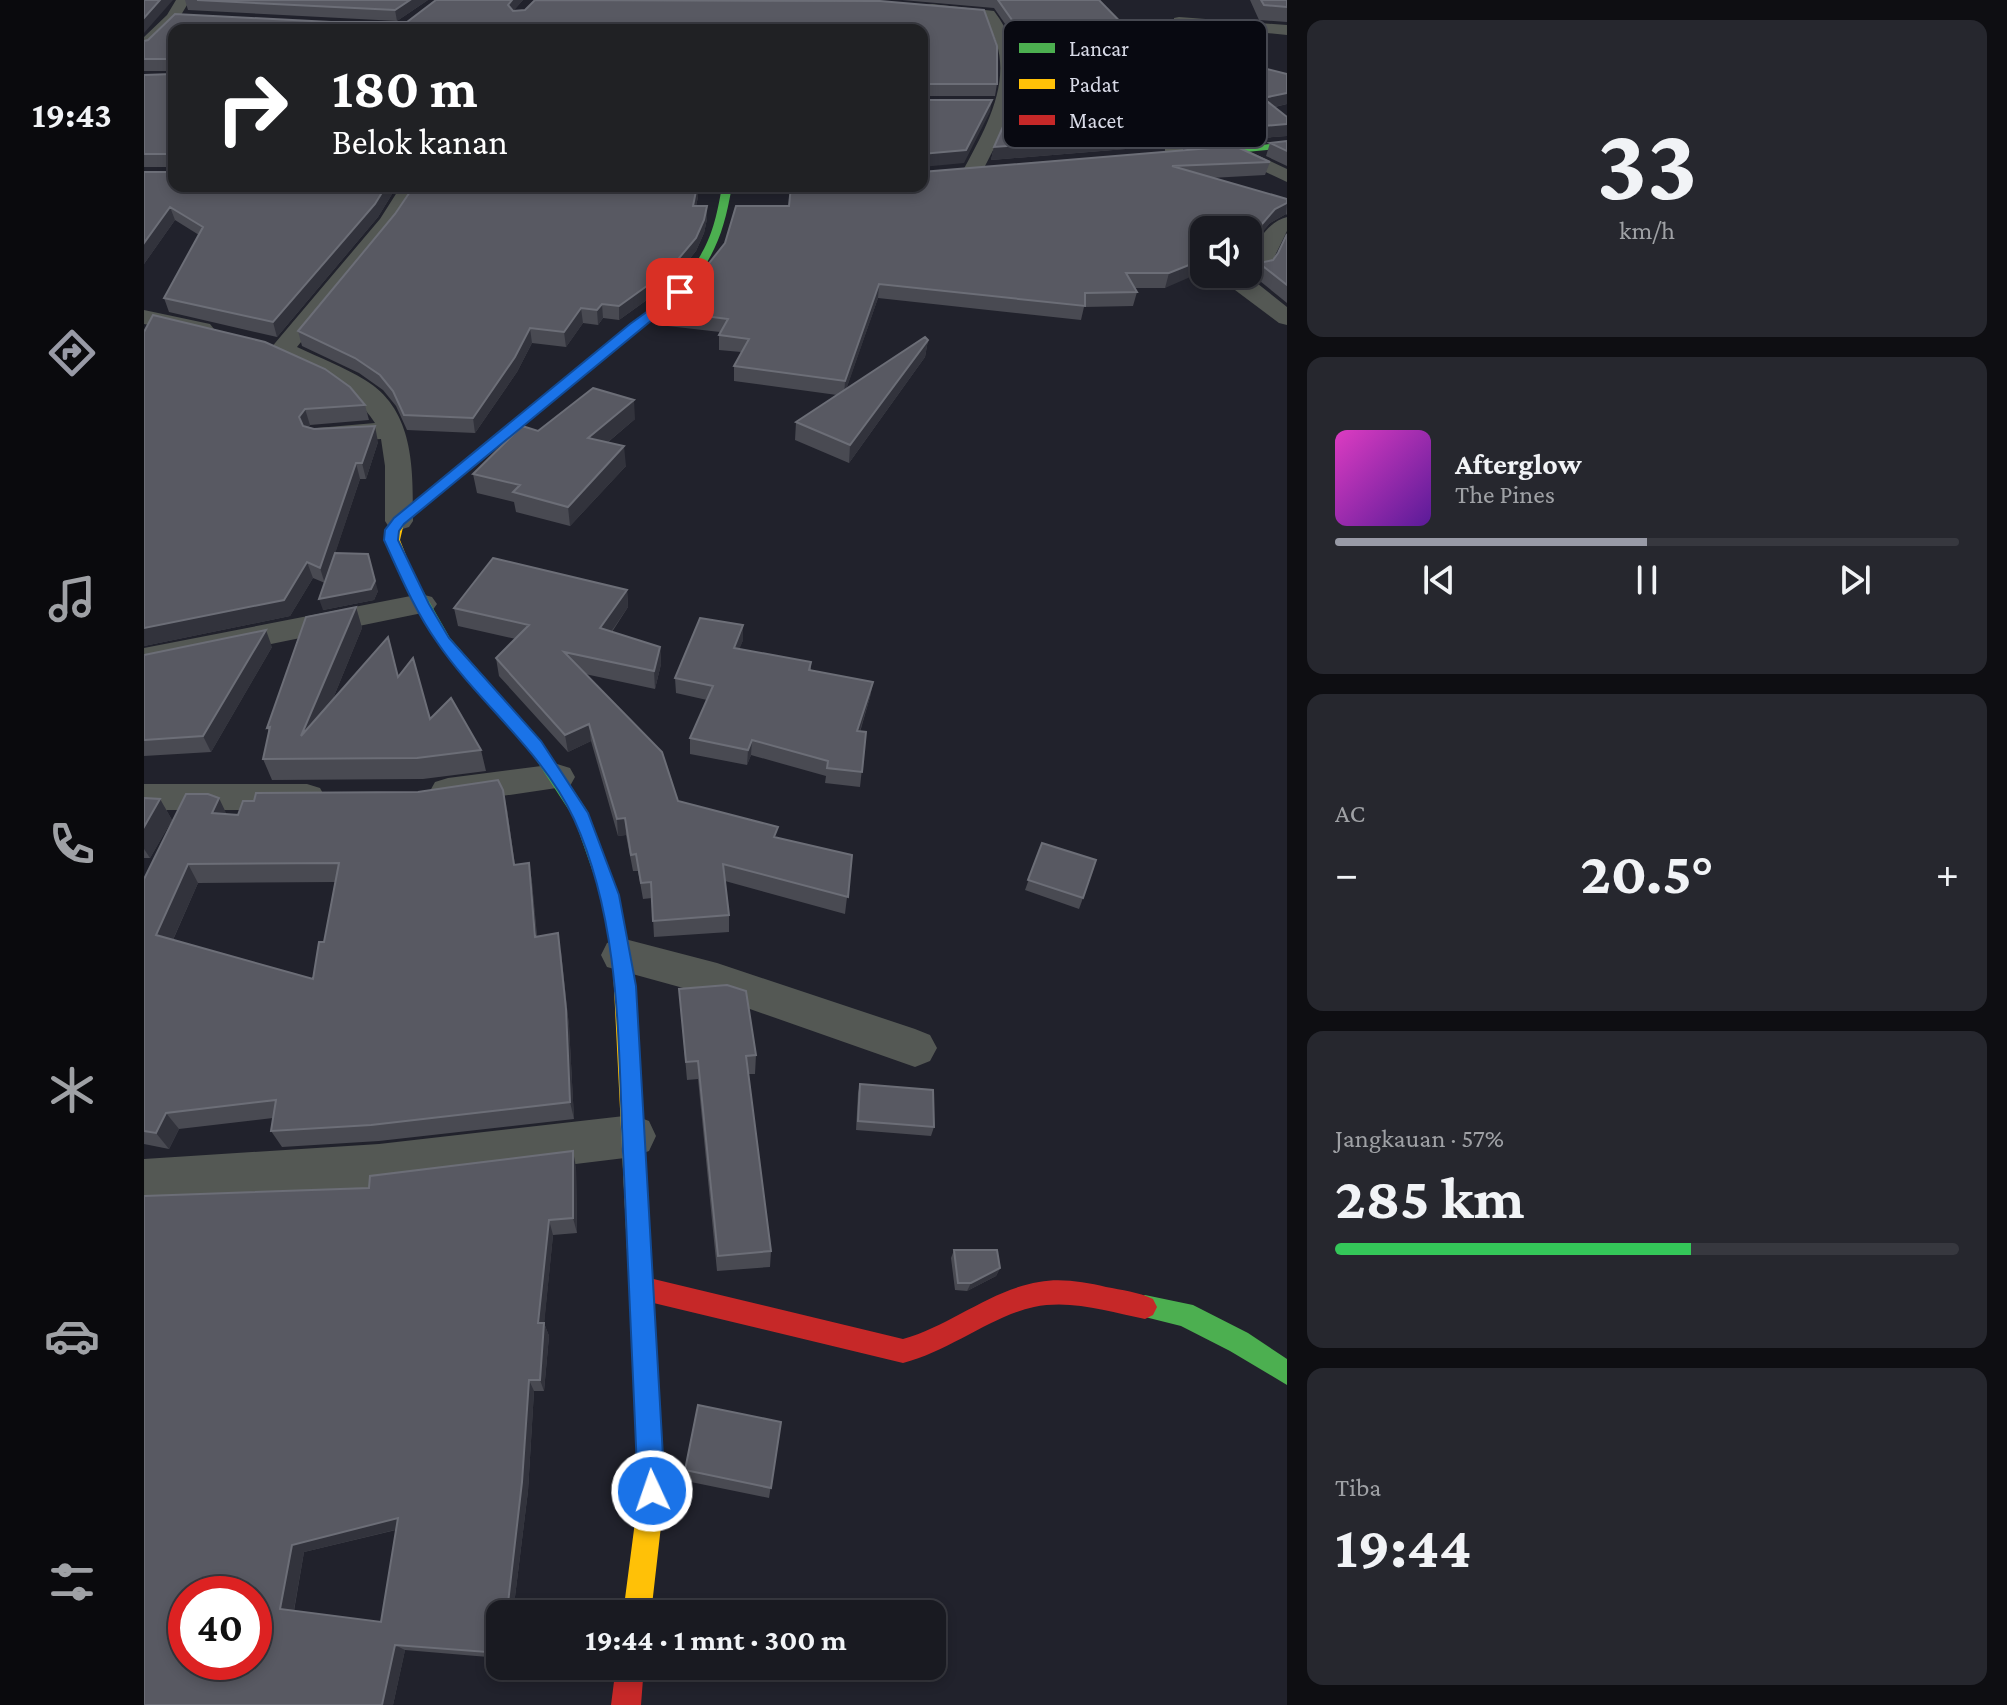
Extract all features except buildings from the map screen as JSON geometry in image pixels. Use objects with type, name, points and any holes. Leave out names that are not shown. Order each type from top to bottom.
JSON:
[{"type":"main road","points":[[1267,147],[1287,145]]},
{"type":"main road","points":[[1168,157],[1255,148]]},
{"type":"main road","points":[[639,1600],[652,1491],[626,986],[610,895],[582,817],[535,745],[444,641],[421,604],[391,540],[392,530],[404,517],[634,326],[680,292],[711,255],[719,234],[726,192]]},
{"type":"main road","points":[[641,1288],[903,1351],[929,1346],[1023,1297],[1063,1292],[1184,1314],[1239,1342],[1287,1373]]},
{"type":"main road","points":[[626,1705],[629,1680]]},
{"type":"street","points":[[171,24],[180,17],[183,0]]},
{"type":"street","points":[[917,7],[977,11],[991,16],[1003,42]]},
{"type":"street","points":[[144,46],[168,27]]},
{"type":"street","points":[[1267,28],[1287,30]]},
{"type":"street","points":[[972,174],[998,104],[1003,80]]},
{"type":"street","points":[[1168,157],[1170,148]]},
{"type":"street","points":[[1234,150],[1287,176]]},
{"type":"street","points":[[404,517],[393,430],[374,401],[358,386],[314,362],[285,351],[287,344],[388,222],[407,192]]},
{"type":"street","points":[[1262,259],[1276,229],[1287,223]]},
{"type":"street","points":[[1247,288],[1287,318]]},
{"type":"street","points":[[144,317],[225,334]]},
{"type":"street","points":[[254,341],[287,344]]},
{"type":"street","points":[[319,434],[393,430]]},
{"type":"street","points":[[144,659],[421,604]]},
{"type":"street","points":[[408,795],[557,777]]},
{"type":"street","points":[[144,797],[336,797]]},
{"type":"street","points":[[621,955],[717,980],[915,1048]]},
{"type":"street","points":[[144,1181],[379,1166],[633,1136]]},
{"type":"traffic: fast","points":[[1267,147],[1287,145]]},
{"type":"traffic: fast","points":[[1184,155],[1256,148]]},
{"type":"traffic: fast","points":[[683,288],[715,241],[726,192]]},
{"type":"traffic: fast","points":[[406,573],[444,641],[535,745],[582,817],[610,895],[623,968]]},
{"type":"traffic: fast","points":[[1145,1307],[1184,1314],[1239,1342],[1287,1373]]},
{"type":"traffic: slow","points":[[406,573],[393,540],[399,521],[683,288]]},
{"type":"traffic: slow","points":[[623,968],[652,1491],[639,1600]]},
{"type":"traffic: jam","points":[[641,1288],[903,1351],[934,1341],[1007,1304],[1037,1294],[1067,1293],[1145,1307]]},
{"type":"traffic: jam","points":[[626,1705],[629,1680]]},
{"type":"route","points":[[652,1491],[626,986],[610,895],[582,817],[535,745],[444,641],[421,604],[391,540],[392,530],[399,521],[634,326],[680,292]]}]
